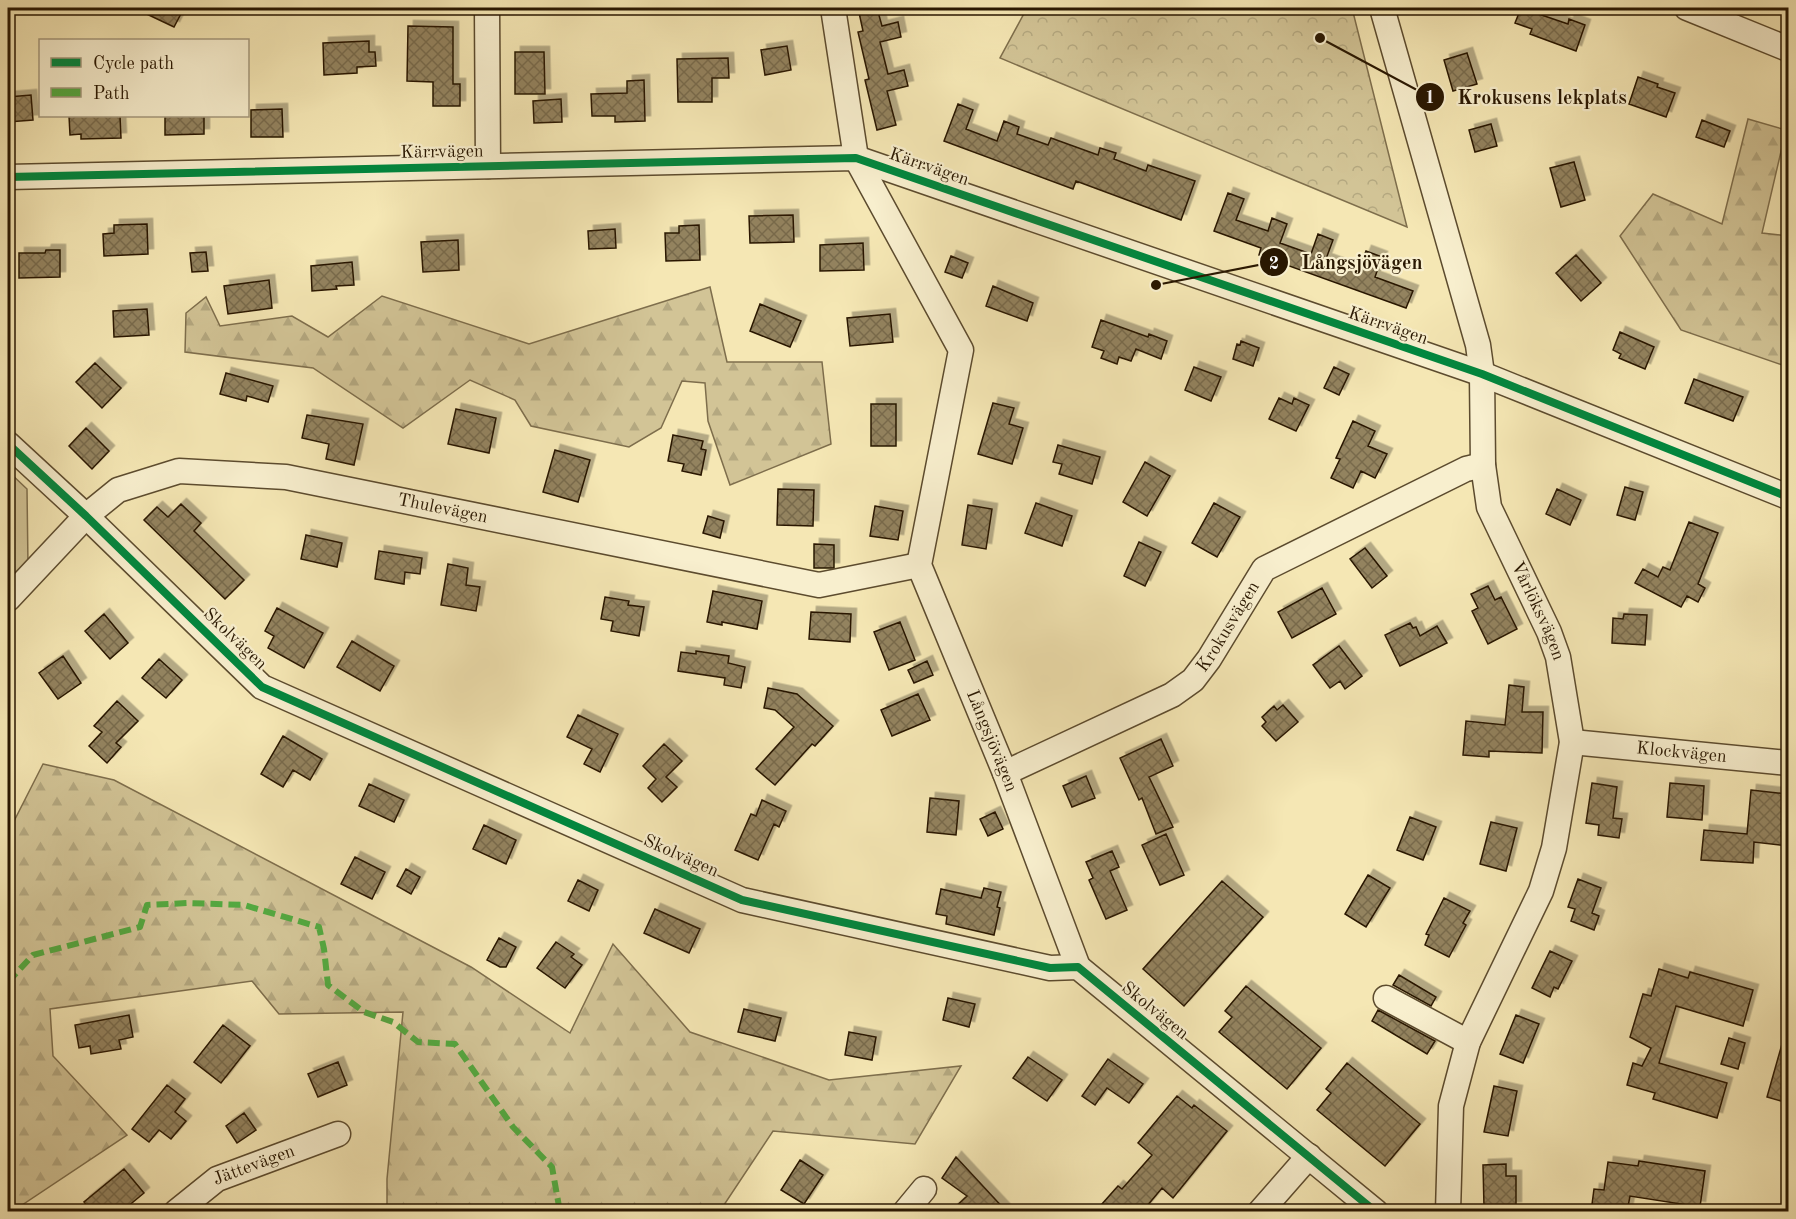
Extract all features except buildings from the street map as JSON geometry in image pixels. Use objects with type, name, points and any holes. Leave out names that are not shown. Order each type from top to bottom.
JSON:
[{"type":"street","points":[[487,8],[488,166]]},
{"type":"street","points":[[833,8],[856,158],[961,350],[919,564]]},
{"type":"street","name":"Vårlöksvägen","points":[[1382,8],[1478,345],[1482,374],[1483,465],[1489,507],[1549,632],[1558,657],[1572,742],[1554,848],[1541,891],[1468,1042],[1451,1106],[1448,1212]]},
{"type":"street","points":[[1687,8],[1788,49]]},
{"type":"street","name":"Kärrvägen","points":[[8,177],[856,158],[1482,374],[1788,497]]},
{"type":"street","name":"Skolvägen","points":[[8,444],[86,516],[262,687],[742,900],[1050,968],[1078,967],[1376,1212]]},
{"type":"street","name":"Krokusvägen","points":[[1005,772],[1172,695],[1192,680],[1209,659],[1264,569],[1466,469],[1483,465]]},
{"type":"street","name":"Thulevägen","points":[[8,599],[86,516],[118,490],[179,471],[286,477],[819,585],[919,564]]},
{"type":"street","name":"Långsjövägen","points":[[919,564],[1005,772],[1078,967]]},
{"type":"street","name":"Klockvägen","points":[[1572,742],[1788,763]]},
{"type":"street","points":[[1386,998],[1468,1042]]},
{"type":"street","name":"Jättevägen","points":[[176,1212],[217,1179],[338,1134]]},
{"type":"street","points":[[1260,1212],[1310,1156]]},
{"type":"street","points":[[905,1212],[924,1189]]},
{"type":"green space","points":[[1027,8],[1352,8],[1407,227],[1000,58]]},
{"type":"green space","points":[[1748,119],[1786,130],[1762,233],[1788,236],[1788,367],[1681,330],[1620,236],[1653,194],[1722,224]]},
{"type":"green space","points":[[710,287],[727,362],[822,362],[831,444],[730,485],[708,421],[705,383],[682,381],[661,428],[629,447],[531,426],[515,400],[470,380],[403,428],[313,368],[185,352],[186,313],[206,297],[220,326],[292,316],[328,337],[382,296],[529,344]]},
{"type":"green space","points":[[8,471],[27,489],[28,566],[8,584]]},
{"type":"green space","points":[[43,764],[114,780],[471,967],[570,1033],[613,944],[690,1032],[829,1080],[961,1066],[915,1144],[773,1131],[720,1211],[387,1211],[387,1179],[403,1012],[279,1014],[252,981],[50,1009],[53,1056],[127,1135],[13,1211],[8,1211],[8,833]]},
{"type":"marked path","points":[[8,982],[33,955],[140,927],[147,905],[188,903],[244,905],[319,927],[328,985],[364,1012],[393,1022],[418,1042],[455,1044],[513,1127],[552,1167],[560,1212]]},
{"type":"cycle path","points":[[8,177],[856,158],[1482,374],[1788,497]]},
{"type":"cycle path","points":[[8,444],[86,516],[262,687],[742,900],[1050,968],[1078,967],[1376,1212]]},
{"type":"place","name":"Krokusens lekplats","points":[[1320,38]]},
{"type":"place","name":"Långsjövägen","points":[[1156,285]]}]
